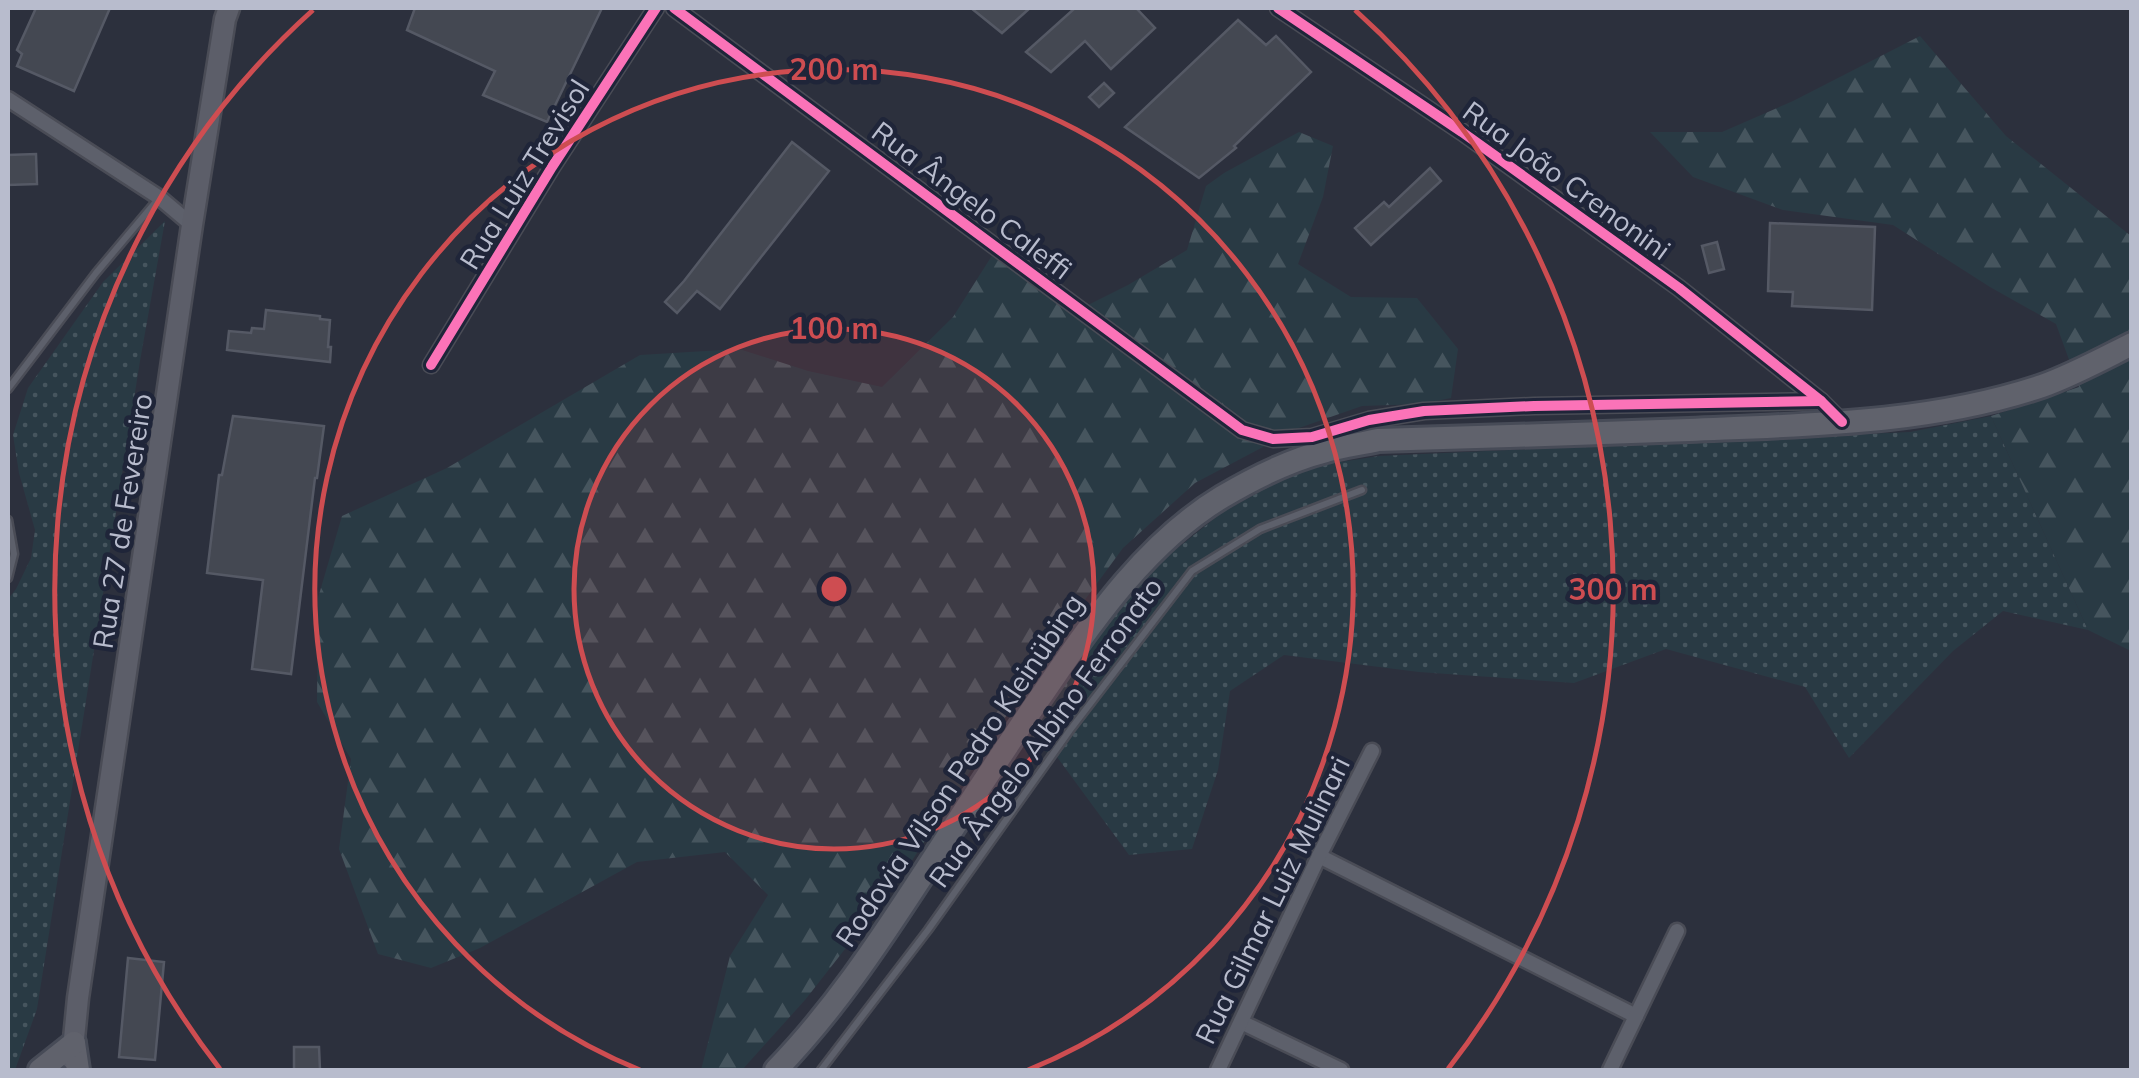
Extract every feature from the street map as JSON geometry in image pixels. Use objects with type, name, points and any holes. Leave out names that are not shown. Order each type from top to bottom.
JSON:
[{"type":"main road","name":"Rua 27 de Fevereiro","points":[[74,1043],[192,224],[229,8]]},
{"type":"main road","name":"Rodovia Vilson Pedro Kleinübing","points":[[776,1070],[809,1036],[860,970],[1015,734],[1120,589],[1173,533],[1220,498],[1325,451],[1378,440],[1842,422],[1908,416],[1989,401],[2075,373],[2132,344]]},
{"type":"main road","points":[[40,1070],[74,1043]]},
{"type":"main road","points":[[73,1070],[74,1043]]},
{"type":"street","name":"Rua Luiz Trevisol","points":[[431,365],[552,167],[656,8]]},
{"type":"street","name":"Rua Ângelo Caleffi","points":[[674,8],[1242,430],[1273,439],[1312,437],[1369,420],[1424,411],[1822,401]]},
{"type":"street","name":"Rua João Crenonini","points":[[1278,8],[1462,132],[1679,288],[1822,401],[1842,422]]},
{"type":"street","points":[[8,99],[160,198],[192,224]]},
{"type":"street","name":"Rua Gilmar Luiz Mulinari","points":[[1218,1070],[1372,751]]},
{"type":"street","points":[[1319,856],[1636,1016]]},
{"type":"street","points":[[1610,1070],[1677,930]]},
{"type":"street","points":[[1240,1022],[1340,1070]]},
{"type":"lane","points":[[8,388],[96,273],[160,198]]},
{"type":"lane","name":"Rua Ângelo Albino Ferronato","points":[[821,1070],[1192,570],[1260,529],[1362,490]]},
{"type":"lane","points":[[8,520],[14,554],[8,578]]},
{"type":"green space","points":[[1920,36],[2006,136],[2131,236],[2131,651],[2088,630],[1991,416],[2079,387],[2056,324],[1893,225],[1783,210],[1693,177],[1650,132],[1722,132],[1793,101]]},
{"type":"green space","points":[[1299,132],[1333,146],[1323,197],[1298,264],[1351,297],[1417,298],[1458,349],[1451,398],[1421,404],[1362,406],[1299,428],[1195,483],[1123,548],[1059,635],[900,879],[805,1000],[742,1070],[701,1070],[730,956],[768,895],[725,852],[637,862],[480,948],[431,968],[378,954],[339,849],[351,759],[317,702],[318,598],[342,516],[447,468],[640,355],[739,349],[808,371],[882,387],[953,317],[993,254],[1072,313],[1187,250],[1206,186]]},
{"type":"green space","points":[[165,221],[37,1009],[15,1070],[8,1070],[8,599],[31,558],[35,530],[13,435],[28,388],[103,282]]},
{"type":"green space","points":[[1991,416],[2088,630],[2003,611],[1953,651],[1849,758],[1805,687],[1666,649],[1574,683],[1419,672],[1284,655],[1230,691],[1218,770],[1192,849],[1129,855],[1057,757],[1025,741],[1124,600],[1164,559],[1220,514],[1287,476],[1328,464],[1379,456],[1910,432]]},
{"type":"building","points":[[36,8],[110,8],[74,91],[17,66],[22,54],[17,50]]},
{"type":"building","points":[[415,8],[602,8],[547,122],[483,95],[495,71],[407,30]]},
{"type":"building","points":[[971,8],[1030,8],[1002,33]]},
{"type":"building","points":[[1075,8],[1136,8],[1155,28],[1111,69],[1085,41],[1051,72],[1026,52]]},
{"type":"building","points":[[1238,20],[1266,45],[1276,36],[1311,72],[1236,148],[1199,178],[1125,127]]},
{"type":"building","points":[[1104,83],[1114,93],[1099,107],[1089,97]]},
{"type":"building","points":[[792,142],[829,171],[720,309],[697,291],[677,313],[665,302]]},
{"type":"building","points":[[36,154],[37,184],[8,185],[8,155]]},
{"type":"building","points":[[1430,168],[1441,181],[1371,245],[1355,228],[1384,202],[1389,207]]},
{"type":"building","points":[[1770,223],[1875,227],[1872,310],[1792,306],[1793,292],[1768,291]]},
{"type":"building","points":[[1717,242],[1724,269],[1709,273],[1702,246]]},
{"type":"building","points":[[266,310],[330,320],[330,362],[227,350],[229,331],[251,333],[252,328],[264,329]]},
{"type":"building","points":[[233,416],[324,426],[291,674],[252,669],[263,580],[207,573],[219,475]]},
{"type":"building","points":[[128,958],[164,962],[155,1060],[119,1057]]},
{"type":"building","points":[[294,1047],[319,1047],[320,1070],[294,1070]]},
{"type":"cycle path","points":[[431,365],[552,167],[656,8]]},
{"type":"cycle path","points":[[674,8],[1242,430],[1273,439],[1312,437],[1369,420],[1424,411],[1821,401]]},
{"type":"cycle path","points":[[1278,8],[1462,132],[1679,288],[1842,422]]}]
